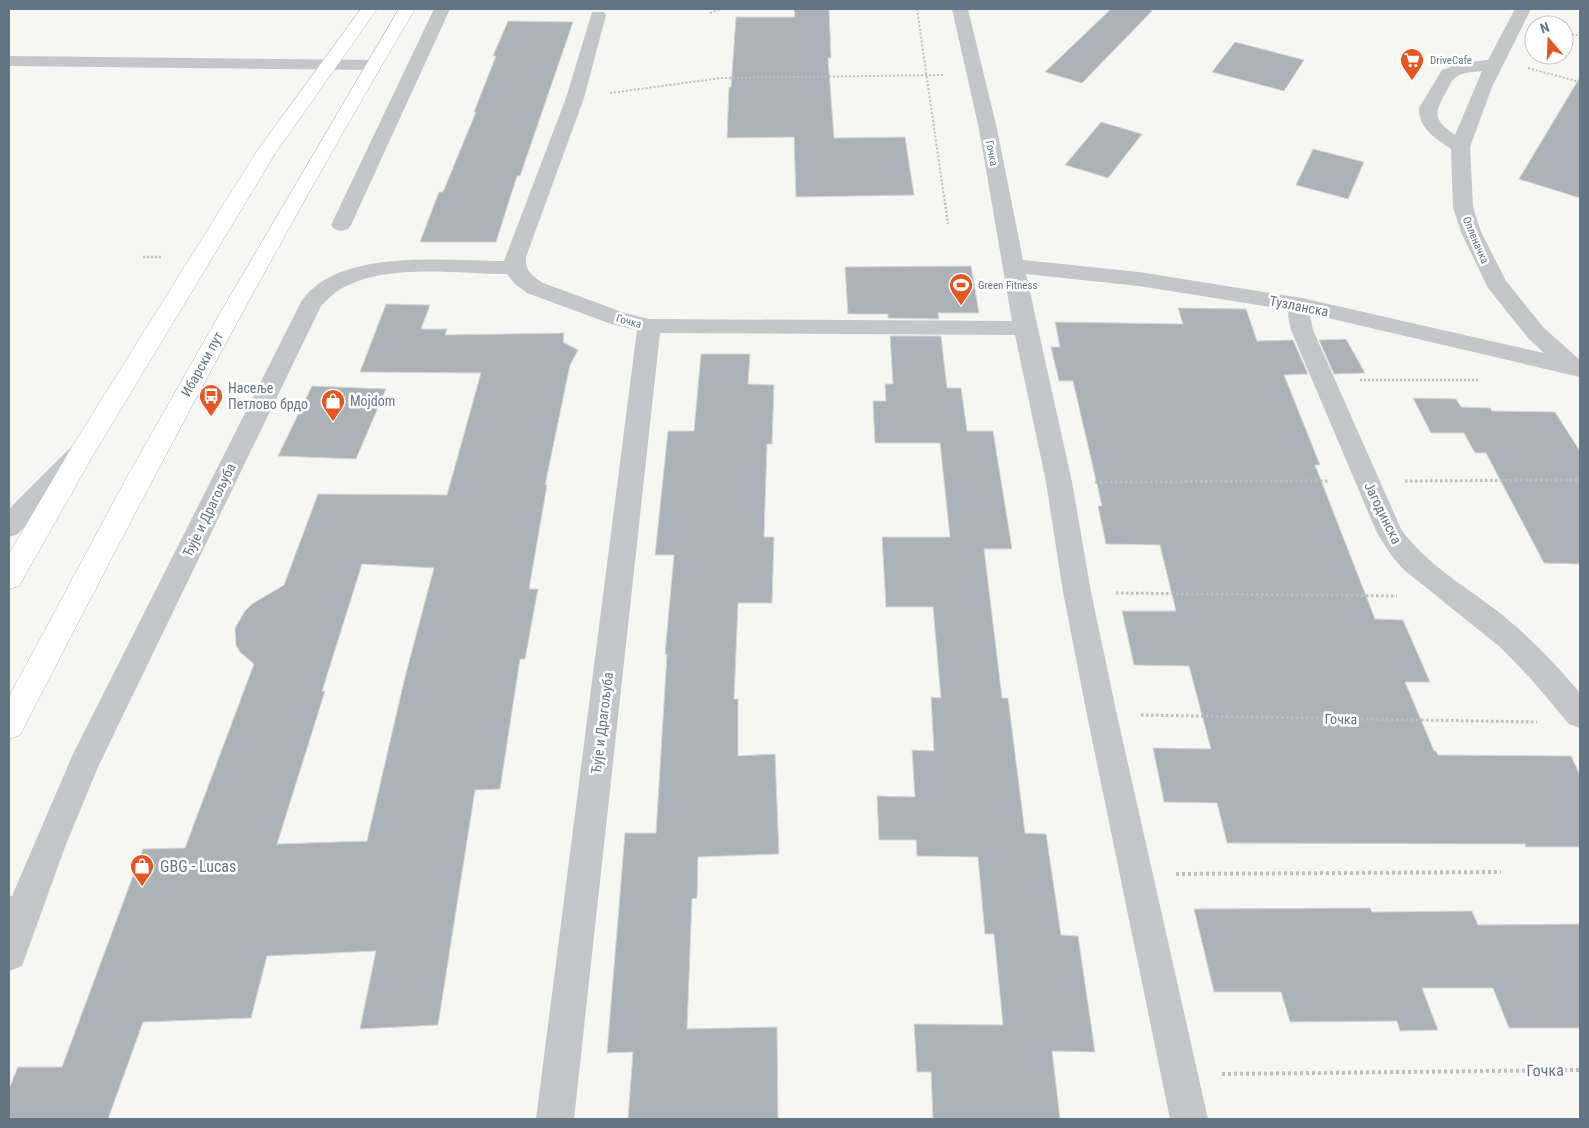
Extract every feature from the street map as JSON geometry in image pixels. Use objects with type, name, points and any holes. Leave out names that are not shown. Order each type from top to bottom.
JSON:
[{"type":"main road","points":[[9,578],[81,453],[268,151],[369,9]]},
{"type":"main road","name":"Ибарски пут","points":[[9,726],[139,479],[230,315],[373,65],[406,11]]},
{"type":"street","name":"Гочка","points":[[960,9],[988,129],[1025,328],[1059,482],[1077,592],[1102,715],[1189,1119]]},
{"type":"street","name":"Опленачка","points":[[1523,9],[1483,87],[1460,147],[1463,207],[1471,232],[1496,283],[1536,333],[1577,370]]},
{"type":"street","points":[[341,225],[441,12],[406,11]]},
{"type":"street","points":[[514,267],[515,257],[575,98],[598,14]]},
{"type":"street","points":[[9,61],[373,65]]},
{"type":"street","points":[[1460,147],[1439,132],[1430,122],[1427,114],[1428,108],[1448,74],[1462,68],[1496,62]]},
{"type":"street","name":"Тузланска","points":[[1014,266],[1139,279],[1302,305],[1577,370]]},
{"type":"street","name":"Гочка","points":[[514,267],[521,277],[535,288],[619,319],[649,326],[1025,328]]},
{"type":"street","name":"Ђује и Драгољуба","points":[[9,953],[15,913],[48,847],[84,764],[312,302],[328,286],[341,279],[381,268],[514,267]]},
{"type":"street","name":"Јагодинска","points":[[1302,305],[1300,316],[1302,330],[1398,546],[1410,560],[1500,629],[1554,684],[1580,715]]},
{"type":"street","name":"Ђује и Драгољуба","points":[[555,1119],[649,326]]},
{"type":"street","points":[[9,527],[28,504],[81,453]]},
{"type":"path","points":[[710,13],[721,9]]},
{"type":"path","points":[[917,9],[948,224]]},
{"type":"path","points":[[1496,62],[1580,82]]},
{"type":"path","points":[[575,98],[721,78],[975,75]]},
{"type":"path","points":[[1325,380],[1482,380]]},
{"type":"path","points":[[1059,482],[1580,480]]},
{"type":"path","points":[[1077,592],[1459,597]]},
{"type":"path","name":"Гочка","points":[[1102,715],[1540,722]]},
{"type":"path","points":[[1136,874],[1501,872]]},
{"type":"path","name":"Гочка","points":[[1179,1075],[1580,1070]]},
{"type":"building","points":[[794,9],[829,9],[831,58],[828,58],[834,138],[905,137],[914,195],[796,197],[794,137],[727,138],[729,87],[731,87],[736,17],[795,17]]},
{"type":"building","points":[[1111,9],[1149,9],[1152,11],[1082,83],[1045,72]]},
{"type":"building","points":[[508,21],[573,22],[520,176],[517,176],[496,242],[420,242],[439,192],[443,192],[476,112],[474,112],[496,56],[493,56]]},
{"type":"building","points":[[1235,42],[1304,60],[1284,91],[1212,72]]},
{"type":"building","points":[[1580,77],[1580,198],[1519,179]]},
{"type":"building","points":[[1101,122],[1142,134],[1108,178],[1065,165]]},
{"type":"building","points":[[1313,149],[1364,162],[1348,199],[1296,185]]},
{"type":"building","points":[[971,266],[979,313],[938,313],[939,319],[888,318],[888,314],[848,314],[845,267]]},
{"type":"building","points":[[386,304],[430,305],[421,329],[447,329],[445,335],[564,333],[563,342],[578,350],[570,365],[545,485],[547,485],[529,589],[538,589],[525,659],[520,659],[500,789],[475,790],[438,1025],[360,1029],[376,951],[267,956],[251,1018],[143,1022],[108,1119],[9,1119],[9,1089],[18,1067],[62,1067],[143,849],[185,848],[254,664],[240,652],[236,645],[235,628],[245,611],[252,604],[284,585],[318,494],[447,495],[481,373],[360,372]],"holes":[[[362,564],[434,568],[405,677],[367,841],[277,844]]]},
{"type":"building","points":[[1178,308],[1246,309],[1257,341],[1293,340],[1308,374],[1284,375],[1320,465],[1315,465],[1375,619],[1403,620],[1430,682],[1405,682],[1434,751],[1438,755],[1571,756],[1580,775],[1580,847],[1526,847],[1525,844],[1227,843],[1217,803],[1164,802],[1153,748],[1211,749],[1189,666],[1134,665],[1122,611],[1176,611],[1160,545],[1106,544],[1098,506],[1102,506],[1073,381],[1059,381],[1051,347],[1060,347],[1055,322],[1183,324]]},
{"type":"building","points":[[890,336],[941,336],[947,388],[961,388],[967,431],[993,431],[1012,549],[984,549],[1002,698],[1008,698],[1025,833],[1046,834],[1061,935],[1078,936],[1095,1052],[1052,1051],[1060,1119],[933,1119],[931,1072],[917,1072],[914,1024],[1003,1025],[994,934],[985,934],[978,857],[917,856],[916,840],[879,840],[877,796],[915,797],[912,750],[934,751],[931,697],[941,698],[933,607],[886,607],[882,537],[950,537],[940,443],[875,443],[873,401],[886,401],[885,384],[893,384]]},
{"type":"building","points":[[1346,339],[1365,373],[1334,374],[1319,340]]},
{"type":"building","points":[[701,354],[750,354],[748,384],[774,385],[772,444],[767,444],[764,537],[774,537],[772,603],[738,603],[734,699],[738,699],[738,756],[775,754],[779,854],[698,857],[697,898],[692,899],[687,1029],[777,1027],[778,1119],[628,1119],[633,1052],[607,1053],[625,833],[656,833],[667,654],[665,654],[674,555],[655,555],[668,431],[694,431]]},
{"type":"building","name":"Mojdom","points":[[312,386],[386,389],[356,459],[278,456]]},
{"type":"building","points":[[1413,398],[1456,399],[1461,407],[1490,408],[1492,411],[1555,412],[1580,451],[1580,564],[1544,563],[1486,453],[1475,453],[1464,433],[1431,433]]},
{"type":"building","points":[[1370,908],[1372,912],[1472,911],[1478,925],[1580,924],[1580,1028],[1509,1028],[1493,988],[1422,988],[1438,1030],[1400,1031],[1397,1021],[1290,1022],[1281,992],[1214,992],[1194,909]]},
{"type":"place","name":"DriveCafe","points":[[1412,81]]},
{"type":"place","name":"Green Fitness","points":[[961,306]]},
{"type":"place","name":"Насеље Петлово брдо","points":[[211,417]]},
{"type":"place","name":"Mojdom","points":[[333,422]]},
{"type":"place","name":"GBG - Lucas","points":[[142,887]]}]
